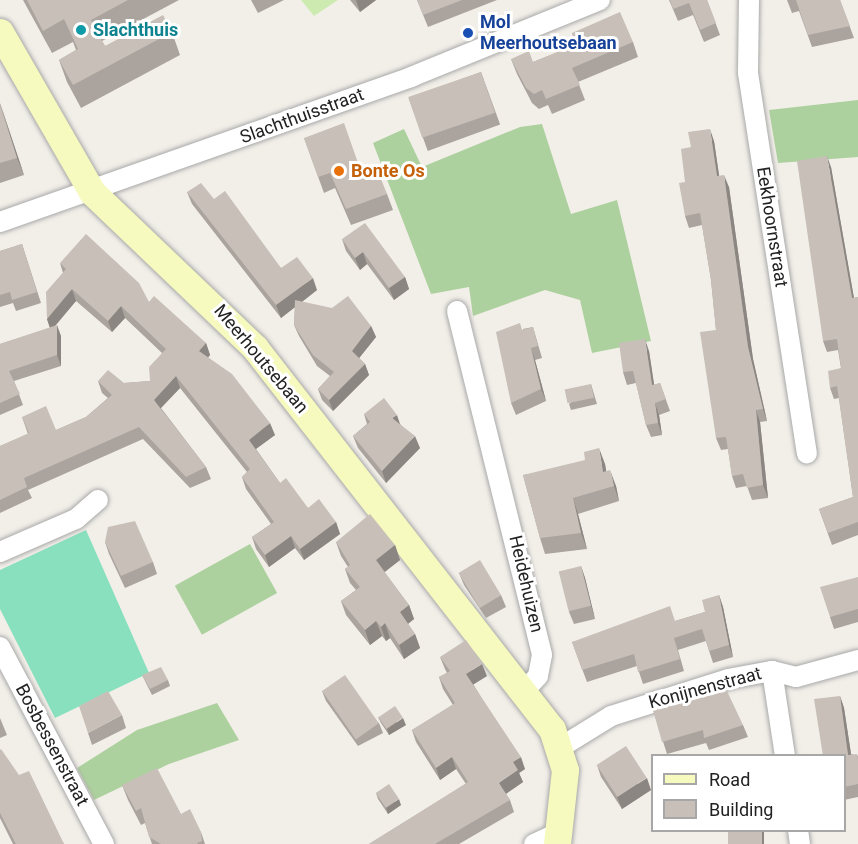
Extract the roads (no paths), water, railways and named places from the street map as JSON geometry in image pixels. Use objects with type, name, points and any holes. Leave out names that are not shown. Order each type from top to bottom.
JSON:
[{"type":"street","name":"Slachthuisstraat","points":[[0,222],[92,192],[411,77],[600,0]]},
{"type":"street","name":"Eekhoornstraat","points":[[749,0],[748,73],[807,453]]},
{"type":"street","name":"Meerhoutsebaan","points":[[0,32],[92,192],[255,348],[523,692]]},
{"type":"street","name":"Heidehuizen","points":[[457,311],[542,655],[538,676],[523,692]]},
{"type":"street","points":[[0,552],[76,519],[98,500]]},
{"type":"street","name":"Bosbessenstraat","points":[[0,647],[104,844]]},
{"type":"street","name":"Konijnenstraat","points":[[561,747],[633,708],[728,678],[772,671],[796,677],[858,660]]},
{"type":"street","points":[[772,671],[785,754]]},
{"type":"street","points":[[523,692],[561,747],[565,770],[557,838],[534,844]]},
{"type":"place","name":"Slachthuis","points":[[81,30]]},
{"type":"place","name":"Mol Meerhoutsebaan","points":[[468,33]]},
{"type":"place","name":"Bonte Os","points":[[339,171]]}]
